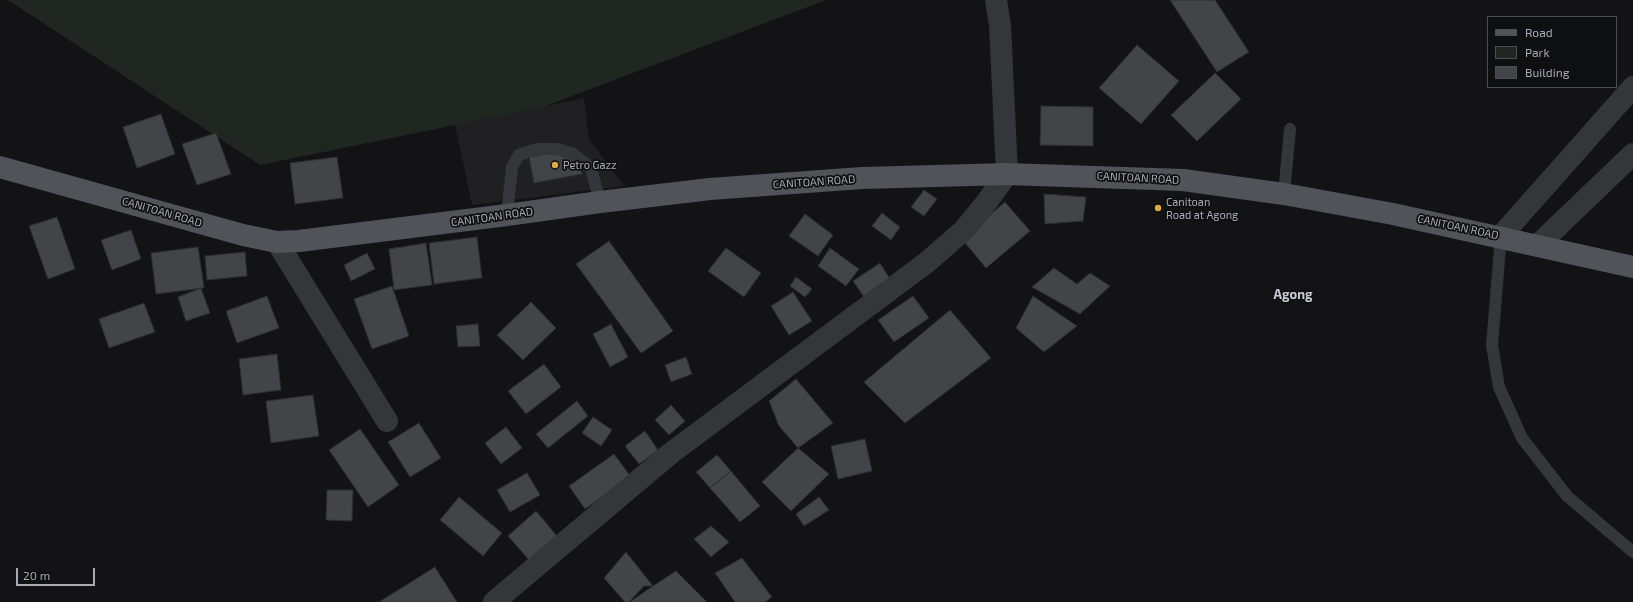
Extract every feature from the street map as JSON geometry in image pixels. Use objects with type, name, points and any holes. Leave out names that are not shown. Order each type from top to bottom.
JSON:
[{"type":"main road","name":"CANITOAN ROAD","points":[[0,167],[243,235],[277,242],[299,241],[710,189],[854,179],[1007,174],[1183,180],[1284,194],[1393,214],[1633,266]]},
{"type":"street","points":[[494,602],[671,453],[926,263],[964,230],[986,204],[1007,174],[1000,25],[996,0]]},
{"type":"street","points":[[1500,236],[1633,87]]},
{"type":"street","points":[[1538,245],[1633,154]]},
{"type":"street","points":[[277,242],[387,422]]},
{"type":"lane","points":[[1284,194],[1290,129]]},
{"type":"lane","points":[[507,215],[512,167],[519,155],[537,148],[557,149],[573,154],[591,168],[600,202]]},
{"type":"lane","points":[[1500,236],[1492,345],[1499,387],[1522,438],[1567,496],[1633,552]]},
{"type":"shaded area","points":[[584,98],[589,139],[624,186],[472,205],[455,125]]},
{"type":"green space","points":[[8,0],[826,0],[543,107],[260,165]]},
{"type":"building","points":[[1170,0],[1215,0],[1249,52],[1217,72]]},
{"type":"building","points":[[1137,45],[1179,81],[1141,124],[1099,88]]},
{"type":"building","points":[[1215,73],[1241,99],[1197,141],[1171,115]]},
{"type":"building","points":[[1041,106],[1093,107],[1093,146],[1040,145]]},
{"type":"building","points":[[161,114],[175,154],[137,168],[123,127]]},
{"type":"building","points":[[216,133],[231,174],[197,185],[182,144]]},
{"type":"building","name":"Petro Gazz","points":[[576,148],[582,174],[534,183],[529,157]]},
{"type":"building","points":[[337,157],[343,198],[295,204],[290,163]]},
{"type":"building","points":[[924,190],[937,199],[924,216],[911,207]]},
{"type":"building","points":[[1044,194],[1086,197],[1083,221],[1045,224]]},
{"type":"building","points":[[1005,202],[1030,231],[986,268],[962,239]]},
{"type":"building","points":[[882,213],[900,227],[891,240],[872,226]]},
{"type":"building","points":[[805,214],[833,235],[818,256],[789,236]]},
{"type":"building","points":[[57,217],[75,269],[48,279],[29,226]]},
{"type":"building","points":[[131,230],[141,259],[112,270],[101,240]]},
{"type":"building","points":[[477,237],[482,278],[434,284],[429,243]]},
{"type":"building","points":[[609,241],[673,331],[641,353],[576,264]]},
{"type":"building","points":[[426,243],[432,285],[394,290],[389,249]]},
{"type":"building","points":[[198,247],[204,288],[156,294],[151,253]]},
{"type":"building","points":[[726,248],[761,273],[744,297],[708,271]]},
{"type":"building","points":[[830,248],[859,269],[846,286],[818,266]]},
{"type":"building","points":[[245,252],[247,276],[207,280],[205,256]]},
{"type":"building","points":[[367,253],[375,269],[351,281],[344,265]]},
{"type":"building","points":[[880,263],[890,279],[864,297],[853,281]]},
{"type":"building","points":[[1054,268],[1077,284],[1090,273],[1110,286],[1080,314],[1032,287]]},
{"type":"building","points":[[796,277],[812,289],[805,297],[790,286]]},
{"type":"building","points":[[392,286],[409,336],[372,349],[354,299]]},
{"type":"building","points":[[201,288],[210,313],[186,321],[178,297]]},
{"type":"building","points":[[793,292],[812,321],[789,335],[771,306]]},
{"type":"building","points":[[267,296],[279,328],[237,343],[226,311]]},
{"type":"building","points":[[913,296],[929,318],[894,342],[878,320]]},
{"type":"building","points":[[1033,296],[1077,326],[1044,352],[1016,328]]},
{"type":"building","points":[[531,302],[556,328],[523,360],[497,335]]},
{"type":"building","points":[[144,303],[155,332],[109,348],[99,319]]},
{"type":"building","points":[[950,310],[991,358],[905,423],[864,382]]},
{"type":"building","points":[[478,324],[480,346],[458,347],[456,326]]},
{"type":"building","points":[[611,324],[628,357],[610,367],[593,334]]},
{"type":"building","points":[[277,354],[281,390],[243,395],[239,359]]},
{"type":"building","points":[[686,357],[692,374],[671,382],[665,365]]},
{"type":"building","points":[[544,364],[561,387],[526,414],[508,391]]},
{"type":"building","points":[[796,379],[833,423],[798,448],[779,426],[769,401]]},
{"type":"building","points":[[313,395],[319,436],[271,443],[266,401]]},
{"type":"building","points":[[577,401],[588,416],[548,448],[536,434]]},
{"type":"building","points":[[671,405],[685,421],[669,435],[655,420]]},
{"type":"building","points":[[593,417],[612,430],[601,446],[582,433]]},
{"type":"building","points":[[419,423],[441,458],[410,477],[388,442]]},
{"type":"building","points":[[506,427],[522,448],[501,464],[485,443]]},
{"type":"building","points":[[360,429],[399,485],[368,507],[329,450]]},
{"type":"building","points":[[645,431],[658,450],[639,464],[625,446]]},
{"type":"building","points":[[865,439],[872,471],[838,479],[831,446]]},
{"type":"building","points":[[798,448],[829,474],[791,511],[762,482]]},
{"type":"building","points":[[614,454],[631,477],[585,509],[569,486]]},
{"type":"building","points":[[717,455],[731,471],[710,488],[696,472]]},
{"type":"building","points":[[731,471],[760,506],[740,522],[710,488]]},
{"type":"building","points":[[527,473],[540,495],[510,512],[497,490]]},
{"type":"building","points":[[327,490],[353,490],[352,521],[326,520]]},
{"type":"building","points":[[459,497],[502,533],[483,556],[440,520]]},
{"type":"building","points":[[819,497],[829,510],[804,526],[796,514]]},
{"type":"building","points":[[536,511],[557,536],[529,560],[508,536]]},
{"type":"building","points":[[711,526],[729,542],[711,557],[694,539]]},
{"type":"building","points":[[626,552],[653,586],[644,586],[629,602],[625,602],[604,578]]},
{"type":"building","points":[[742,558],[772,597],[765,602],[735,602],[715,573]]},
{"type":"building","points":[[435,567],[457,602],[379,602]]},
{"type":"building","points":[[676,571],[707,602],[630,602],[653,586]]},
{"type":"place","name":"Petro Gazz","points":[[555,165]]},
{"type":"place","name":"Canitoan Road at Agong","points":[[1158,208]]},
{"type":"district","name":"Agong","points":[[1293,295]]}]
